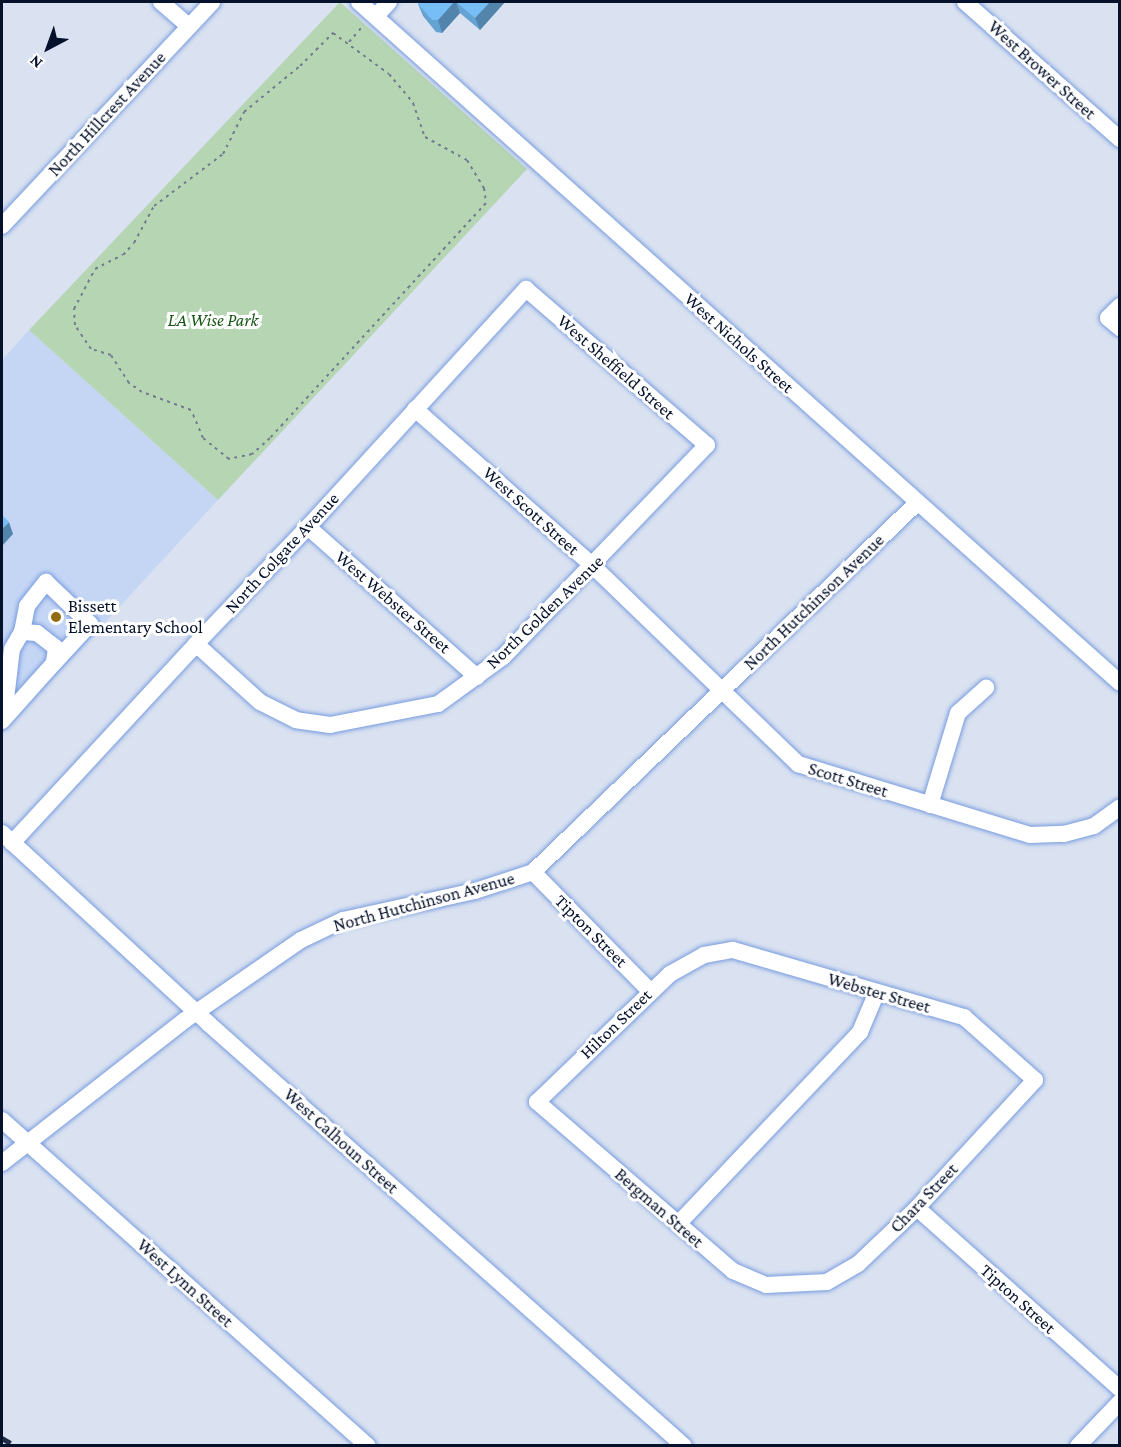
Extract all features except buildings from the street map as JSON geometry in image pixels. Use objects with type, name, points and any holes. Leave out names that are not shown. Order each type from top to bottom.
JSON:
[{"type":"street","points":[[161,2],[189,26]]},
{"type":"street","name":"North Hillcrest Avenue","points":[[2,226],[212,2]]},
{"type":"street","name":"West Nichols Street","points":[[359,2],[370,20],[1119,683]]},
{"type":"street","points":[[370,20],[388,2]]},
{"type":"street","name":"West Brower Street","points":[[964,2],[1119,139]]},
{"type":"street","name":"North Colgate Avenue","points":[[7,838],[308,527],[526,289]]},
{"type":"street","name":"West Sheffield Street","points":[[526,289],[706,445]]},
{"type":"street","points":[[1119,306],[1108,318],[1119,328]]},
{"type":"street","name":"West Scott Street","points":[[415,409],[594,567],[725,689]]},
{"type":"street","name":"North Golden Avenue","points":[[196,644],[260,702],[296,720],[330,725],[438,704],[503,657],[594,567],[706,445]]},
{"type":"street","name":"North Hutchinson Avenue","points":[[2,1163],[198,1012],[301,939],[328,926],[489,887],[533,872],[917,502]]},
{"type":"street","name":"West Webster Street","points":[[308,527],[477,677]]},
{"type":"street","points":[[2,703],[6,699],[7,644],[22,632],[27,606],[46,582],[90,624],[2,721]]},
{"type":"street","points":[[22,632],[38,633],[57,648],[54,663]]},
{"type":"street","points":[[930,805],[958,713],[986,688]]},
{"type":"street","name":"Scott Street","points":[[725,689],[798,764],[1030,835],[1064,834],[1094,826],[1119,807]]},
{"type":"street","name":"West Calhoun Street","points":[[7,838],[198,1012],[684,1446]]},
{"type":"street","name":"Tipton Street","points":[[533,872],[650,990]]},
{"type":"street","name":"Webster Street","points":[[704,955],[733,950],[964,1017],[1035,1080]]},
{"type":"street","name":"Hilton Street","points":[[537,1102],[650,990],[704,955]]},
{"type":"street","points":[[678,1224],[860,1032],[877,992]]},
{"type":"street","name":"Chara Street","points":[[795,1286],[827,1282],[858,1264],[916,1208],[1035,1080]]},
{"type":"street","name":"Bergman Street","points":[[537,1102],[734,1270],[766,1286],[795,1286]]},
{"type":"street","name":"West Lynn Street","points":[[2,1120],[368,1446]]},
{"type":"street","name":"Tipton Street","points":[[916,1208],[1119,1389]]},
{"type":"street","points":[[1078,1446],[1119,1402]]},
{"type":"path","points":[[349,42],[370,20]]},
{"type":"path","points":[[333,33],[349,42],[389,74],[413,103],[425,137],[467,160],[484,188],[486,203],[270,438],[252,454],[229,459],[203,438],[191,410],[142,392],[129,383],[111,355],[91,349],[82,341],[75,325],[74,309],[95,269],[123,255],[134,243],[154,206],[223,154],[244,112],[300,66],[328,36],[333,33]]},
{"type":"shaded area","name":"Bissett Elementary School","points":[[29,330],[218,500],[2,734],[2,360]]},
{"type":"green space","name":"LA Wise Park","points":[[340,2],[527,169],[218,500],[29,330]]},
{"type":"railway","points":[[2,1438],[16,1446]]},
{"type":"place","name":"Bissett Elementary School","points":[[56,617]]}]
